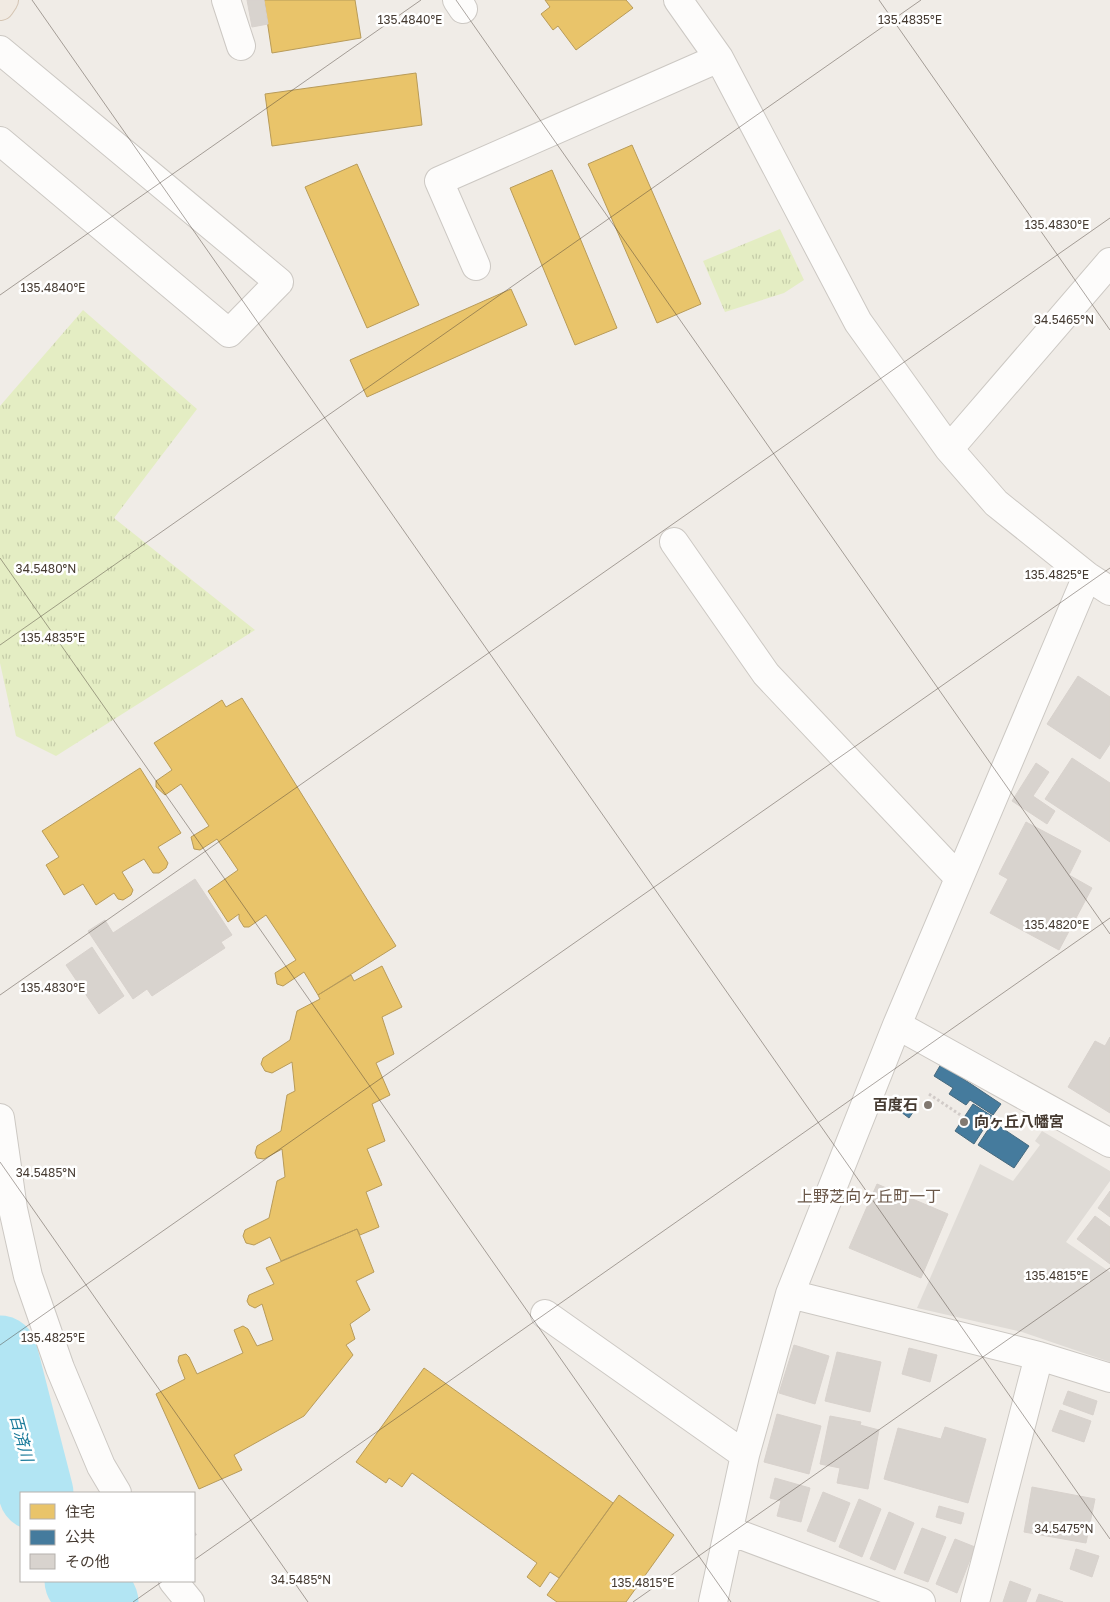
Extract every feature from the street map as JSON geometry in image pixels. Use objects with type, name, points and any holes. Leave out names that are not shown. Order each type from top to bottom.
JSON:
[{"type":"main road","points":[[0,6],[4,0]]},
{"type":"street","points":[[226,0],[241,46]]},
{"type":"street","points":[[678,0],[719,58],[858,322],[949,449],[996,503],[1086,576],[1110,591]]},
{"type":"street","points":[[0,50],[279,282],[229,333],[0,141]]},
{"type":"street","points":[[476,266],[439,181],[719,58]]},
{"type":"street","points":[[949,449],[1110,262]]},
{"type":"street","points":[[674,542],[766,674],[959,878]]},
{"type":"street","points":[[713,1602],[730,1531],[745,1455],[790,1294],[897,1025],[1086,576]]},
{"type":"street","points":[[897,1025],[1110,1143]]},
{"type":"street","points":[[0,1118],[13,1209],[28,1276],[60,1368],[101,1466],[116,1492]]},
{"type":"street","points":[[790,1294],[1039,1356],[1110,1378]]},
{"type":"street","points":[[545,1314],[745,1455]]},
{"type":"street","points":[[975,1602],[1039,1356]]},
{"type":"street","points":[[730,1531],[922,1602]]},
{"type":"street","points":[[174,1582],[190,1602]]},
{"type":"path","points":[[929,1094],[962,1116]]},
{"type":"green space","points":[[780,229],[804,280],[784,293],[725,312],[703,261]]},
{"type":"green space","points":[[83,310],[197,409],[114,518],[255,630],[56,756],[16,736],[0,663],[0,406]]},
{"type":"shaded area","points":[[1042,1131],[1110,1171],[1110,1181],[1066,1242],[1110,1272],[1110,1362],[1022,1332],[917,1308],[980,1164],[1013,1181],[1040,1145],[1035,1141]]},
{"type":"building: 住宅","points":[[264,0],[355,0],[361,38],[272,53]]},
{"type":"building: 住宅","points":[[545,0],[626,0],[633,8],[576,50],[558,26],[553,30],[541,14],[550,7]]},
{"type":"building: 住宅","points":[[416,73],[422,125],[272,146],[265,94]]},
{"type":"building: 住宅","points":[[632,145],[701,304],[657,323],[588,164]]},
{"type":"building: 住宅","points":[[357,164],[419,305],[367,328],[305,187]]},
{"type":"building: 住宅","points":[[552,170],[617,328],[575,345],[510,188]]},
{"type":"building: 住宅","points":[[511,289],[527,325],[367,397],[350,360]]},
{"type":"building: 住宅","points":[[242,698],[396,946],[318,995],[304,972],[283,986],[277,984],[275,973],[296,960],[266,915],[249,927],[244,927],[239,919],[239,914],[228,922],[208,891],[238,870],[217,839],[200,850],[194,849],[191,837],[209,826],[181,784],[165,795],[156,787],[156,781],[172,770],[154,743],[222,700],[226,707]]},
{"type":"building: 住宅","points":[[140,768],[181,833],[158,847],[168,863],[166,868],[159,873],[153,873],[144,859],[122,872],[133,890],[131,895],[123,900],[118,899],[114,893],[96,905],[83,884],[64,895],[46,865],[59,857],[42,831]]},
{"type":"building: 住宅","points":[[382,966],[402,1007],[382,1017],[394,1054],[376,1063],[390,1095],[372,1104],[385,1141],[367,1149],[382,1185],[366,1192],[379,1227],[360,1235],[357,1229],[281,1261],[270,1237],[254,1245],[246,1243],[243,1236],[245,1230],[269,1218],[277,1181],[285,1177],[282,1149],[264,1159],[257,1158],[255,1153],[257,1146],[281,1131],[287,1095],[295,1091],[292,1062],[272,1073],[265,1071],[261,1064],[263,1058],[290,1040],[297,1011],[320,999],[318,995],[351,975],[354,981]]},
{"type":"building: 住宅","points":[[357,1229],[374,1272],[356,1281],[370,1310],[350,1324],[355,1339],[346,1345],[353,1355],[304,1416],[234,1455],[242,1470],[199,1489],[156,1394],[185,1379],[178,1361],[179,1356],[186,1354],[189,1357],[197,1374],[243,1353],[234,1330],[243,1326],[248,1329],[257,1346],[273,1340],[262,1304],[255,1308],[249,1305],[247,1301],[249,1295],[274,1284],[266,1268]]},
{"type":"building: 住宅","points":[[424,1368],[613,1503],[559,1578],[550,1572],[540,1587],[527,1577],[537,1563],[412,1473],[402,1487],[389,1478],[386,1483],[356,1462]]},
{"type":"building: 住宅","points":[[619,1495],[674,1535],[626,1602],[557,1602],[547,1595]]},
{"type":"building: 公共","points":[[941,1064],[1001,1104],[993,1115],[970,1100],[966,1105],[949,1094],[953,1088],[934,1076]]},
{"type":"building: 公共","points":[[908,1102],[916,1108],[909,1118],[901,1112]]},
{"type":"building: 公共","points":[[973,1104],[992,1116],[974,1144],[955,1131]]},
{"type":"building: 公共","points":[[993,1122],[1029,1146],[1014,1168],[978,1145]]},
{"type":"building: その他","points":[[247,0],[264,0],[268,24],[252,27]]},
{"type":"building: その他","points":[[1078,676],[1110,697],[1110,744],[1100,759],[1047,724]]},
{"type":"building: その他","points":[[1072,758],[1110,783],[1110,842],[1045,799]]},
{"type":"building: その他","points":[[1036,763],[1049,772],[1033,796],[1055,811],[1047,824],[1012,801]]},
{"type":"building: その他","points":[[1026,822],[1081,851],[1069,875],[1092,888],[1059,950],[990,913],[1008,879],[999,874]]},
{"type":"building: その他","points":[[195,879],[232,935],[221,942],[225,948],[152,996],[147,989],[133,999],[88,931],[105,920],[113,933]]},
{"type":"building: その他","points":[[92,947],[124,996],[99,1014],[66,965]]},
{"type":"building: その他","points":[[1110,1037],[1110,1113],[1068,1087],[1095,1041],[1105,1046]]},
{"type":"building: その他","points":[[877,1184],[948,1214],[921,1278],[849,1248]]},
{"type":"building: その他","points":[[1110,1191],[1110,1217],[1098,1208]]},
{"type":"building: その他","points":[[1095,1216],[1110,1227],[1110,1264],[1077,1239]]},
{"type":"building: その他","points":[[794,1345],[829,1356],[815,1404],[779,1393]]},
{"type":"building: その他","points":[[909,1348],[937,1355],[930,1382],[902,1374]]},
{"type":"building: その他","points":[[837,1352],[881,1362],[870,1412],[825,1401]]},
{"type":"building: その他","points":[[1068,1391],[1097,1401],[1093,1415],[1063,1404]]},
{"type":"building: その他","points":[[1060,1410],[1091,1421],[1084,1442],[1052,1431]]},
{"type":"building: その他","points":[[777,1414],[821,1426],[809,1474],[764,1462]]},
{"type":"building: その他","points":[[830,1416],[861,1422],[860,1425],[879,1430],[868,1489],[837,1483],[840,1468],[820,1464]]},
{"type":"building: その他","points":[[945,1427],[986,1439],[968,1503],[884,1479],[898,1428],[941,1439]]},
{"type":"building: その他","points":[[775,1478],[810,1488],[801,1522],[777,1516],[781,1501],[770,1498]]},
{"type":"building: その他","points":[[1032,1487],[1095,1499],[1086,1543],[1024,1532]]},
{"type":"building: その他","points":[[823,1492],[850,1503],[835,1542],[807,1531]]},
{"type":"building: その他","points":[[859,1499],[881,1509],[862,1557],[839,1547]]},
{"type":"building: その他","points":[[939,1506],[964,1513],[961,1524],[936,1517]]},
{"type":"building: その他","points":[[889,1512],[914,1523],[895,1570],[870,1559]]},
{"type":"building: その他","points":[[922,1528],[946,1537],[928,1582],[904,1573]]},
{"type":"building: その他","points":[[955,1539],[975,1547],[957,1593],[936,1584]]},
{"type":"building: その他","points":[[1076,1549],[1099,1556],[1092,1577],[1070,1569]]},
{"type":"building: その他","points":[[1010,1581],[1031,1589],[1026,1602],[1003,1602]]},
{"type":"building: その他","points":[[1039,1594],[1063,1602],[1036,1602]]},
{"type":"waterway","name":"百済川","points":[[0,1353],[36,1492]]},
{"type":"waterway","name":"百済川","points":[[83,1582],[101,1602]]},
{"type":"place","name":"百度石","points":[[928,1105]]},
{"type":"place","name":"向ヶ丘八幡宮","points":[[964,1122]]},
{"type":"district","name":"上野芝向ヶ丘町一丁","points":[[869,1196]]}]
